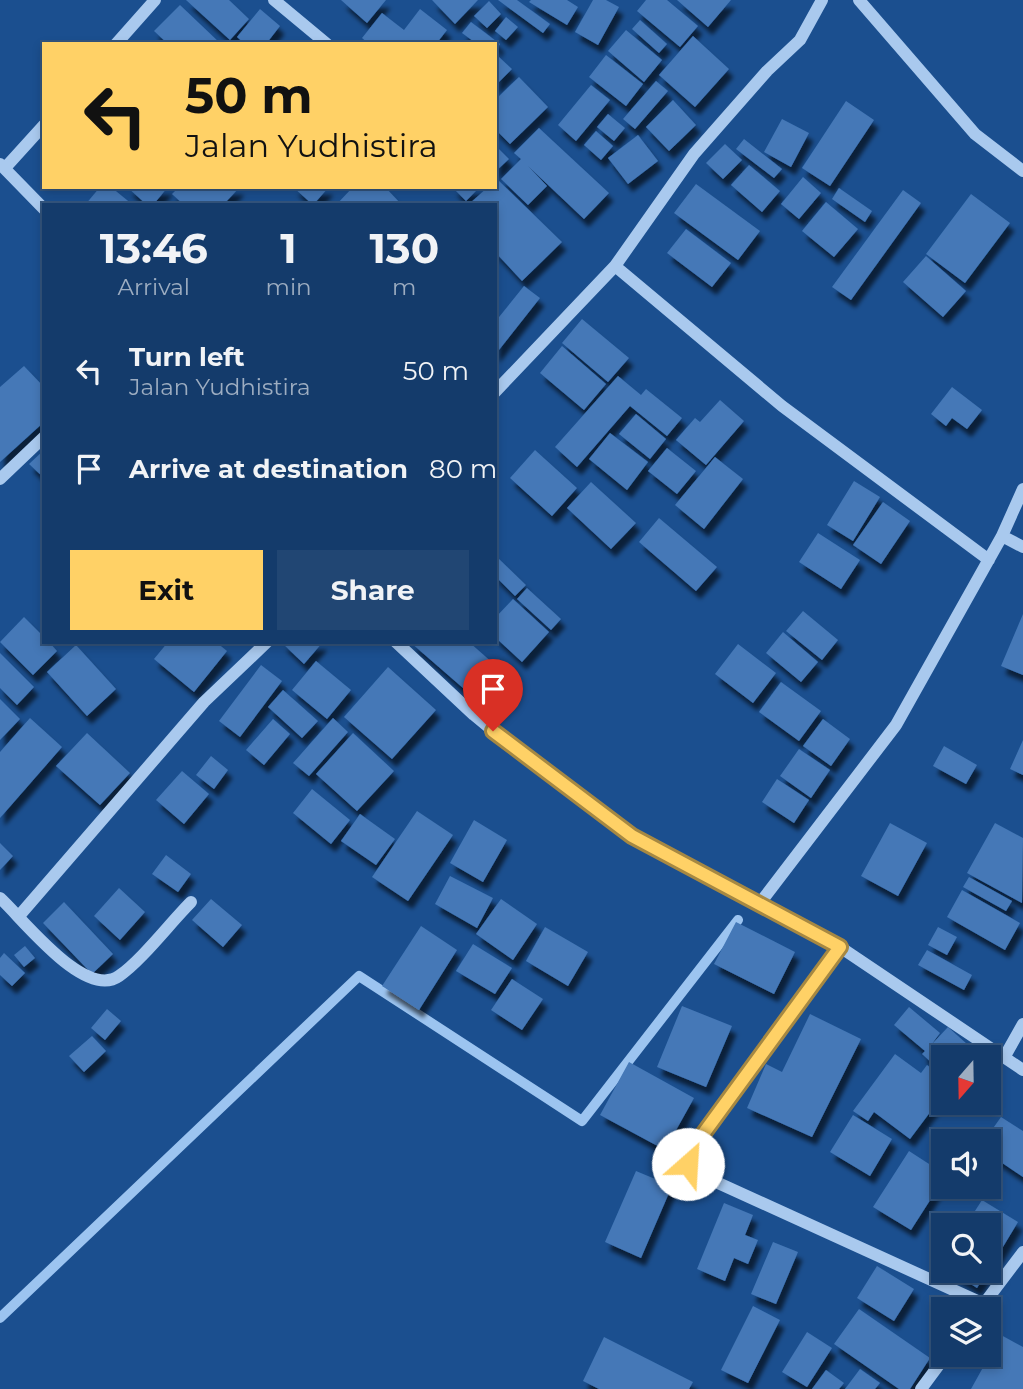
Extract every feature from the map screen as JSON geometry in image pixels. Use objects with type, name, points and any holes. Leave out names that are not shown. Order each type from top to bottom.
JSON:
[{"type":"street","points":[[118,42],[155,0]]},
{"type":"street","points":[[274,0],[325,42]]},
{"type":"street","points":[[497,390],[615,266],[694,154],[767,71],[800,40],[822,0]]},
{"type":"street","points":[[859,0],[975,134],[1023,171]]},
{"type":"street","points":[[42,127],[3,166],[42,207]]},
{"type":"street","points":[[615,266],[782,406],[989,559]]},
{"type":"street","points":[[0,479],[42,439]]},
{"type":"street","points":[[760,904],[896,725],[1002,536],[1023,489]]},
{"type":"street","points":[[1002,536],[1023,547]]},
{"type":"street","points":[[19,916],[204,702],[265,644]]},
{"type":"street","points":[[398,644],[484,723],[632,836],[840,947],[1023,1070]]},
{"type":"street","points":[[0,898],[68,965],[84,978],[102,983],[118,977],[191,902]]},
{"type":"street","points":[[840,947],[690,1152],[688,1164],[694,1172],[961,1297]]},
{"type":"street","points":[[1005,1056],[1023,1024]]},
{"type":"street","points":[[989,1297],[1023,1252]]},
{"type":"street","points":[[921,1389],[937,1367]]},
{"type":"building","points":[[186,0],[229,0],[249,19],[230,40]]},
{"type":"building","points":[[341,0],[386,0],[367,23]]},
{"type":"building","points":[[432,0],[478,0],[455,24]]},
{"type":"building","points":[[498,0],[517,0],[550,24],[543,33]]},
{"type":"building","points":[[567,0],[578,7],[567,25],[529,2]]},
{"type":"building","points":[[593,0],[606,0],[619,7],[598,45],[575,32]]},
{"type":"building","points":[[646,0],[667,0],[698,26],[680,47],[637,11]]},
{"type":"building","points":[[677,0],[731,0],[708,27]]},
{"type":"building","points":[[489,1],[501,14],[487,28],[474,16]]},
{"type":"building","points":[[180,5],[219,42],[166,42],[154,31]]},
{"type":"building","points":[[260,9],[280,26],[268,42],[243,42],[237,37]]},
{"type":"building","points":[[420,9],[447,30],[438,42],[367,42],[362,38],[382,13],[404,30]]},
{"type":"building","points":[[506,17],[518,27],[506,40],[495,31]]},
{"type":"building","points":[[640,20],[667,44],[659,53],[632,29]]},
{"type":"building","points":[[471,22],[500,44],[497,48],[497,42],[474,42],[462,33]]},
{"type":"building","points":[[626,30],[662,60],[644,82],[608,51]]},
{"type":"building","points":[[693,36],[729,69],[695,107],[659,75]]},
{"type":"building","points":[[606,55],[643,84],[626,106],[589,77]]},
{"type":"building","points":[[499,57],[512,69],[497,84]]},
{"type":"building","points":[[519,77],[548,107],[510,144],[497,131],[497,98]]},
{"type":"building","points":[[656,81],[668,91],[635,129],[623,119]]},
{"type":"building","points":[[591,85],[610,100],[576,141],[558,125]]},
{"type":"building","points":[[673,100],[696,125],[669,151],[646,127]]},
{"type":"building","points":[[846,101],[874,120],[830,186],[802,168]]},
{"type":"building","points":[[608,114],[625,128],[614,141],[597,127]]},
{"type":"building","points":[[782,119],[809,133],[791,167],[764,152]]},
{"type":"building","points":[[539,128],[609,193],[584,219],[528,166],[547,186],[528,205],[501,179],[521,159],[514,153]]},
{"type":"building","points":[[596,131],[613,146],[601,160],[584,145]]},
{"type":"building","points":[[638,135],[658,161],[628,184],[608,158]]},
{"type":"building","points":[[744,139],[782,169],[774,178],[736,149]]},
{"type":"building","points":[[725,144],[742,160],[723,179],[706,163]]},
{"type":"building","points":[[497,147],[509,159],[497,170]]},
{"type":"building","points":[[749,165],[780,191],[762,212],[731,185]]},
{"type":"building","points":[[803,177],[821,193],[799,219],[781,204]]},
{"type":"building","points":[[497,179],[562,242],[522,281],[497,254],[497,203],[470,203],[486,189],[497,189]]},
{"type":"building","points":[[696,184],[760,231],[738,260],[674,213]]},
{"type":"building","points":[[839,188],[872,211],[865,222],[832,199]]},
{"type":"building","points":[[98,189],[113,189],[131,203],[87,203]]},
{"type":"building","points":[[129,189],[166,189],[155,203],[145,203]]},
{"type":"building","points":[[177,189],[238,189],[225,203],[182,203],[172,194]]},
{"type":"building","points":[[295,189],[327,189],[315,203],[311,203]]},
{"type":"building","points":[[351,189],[387,189],[400,203],[338,203]]},
{"type":"building","points":[[454,189],[478,189],[466,201]]},
{"type":"building","points":[[903,190],[921,203],[851,300],[832,287]]},
{"type":"building","points":[[971,194],[1010,223],[965,283],[926,254]]},
{"type":"building","points":[[826,202],[858,229],[834,257],[802,231]]},
{"type":"building","points":[[686,229],[731,263],[712,287],[667,253]]},
{"type":"building","points":[[926,256],[966,291],[943,317],[903,282]]},
{"type":"building","points":[[524,286],[540,298],[497,352],[497,320]]},
{"type":"building","points":[[582,319],[629,358],[608,382],[562,343]]},
{"type":"building","points":[[562,346],[606,384],[584,410],[540,373]]},
{"type":"building","points":[[24,366],[42,385],[42,424],[0,462],[0,387]]},
{"type":"building","points":[[618,376],[641,395],[646,389],[682,418],[667,436],[630,406],[577,467],[555,447]]},
{"type":"building","points":[[952,387],[982,410],[967,429],[952,418],[946,426],[931,414]]},
{"type":"building","points":[[720,400],[744,421],[706,465],[676,440],[695,418],[700,422]]},
{"type":"building","points":[[636,414],[666,439],[650,459],[619,434]]},
{"type":"building","points":[[610,433],[648,462],[627,490],[589,459]]},
{"type":"building","points":[[667,448],[696,471],[677,494],[648,471]]},
{"type":"building","points":[[535,450],[577,488],[552,516],[510,478]]},
{"type":"building","points":[[42,452],[42,476],[29,464]]},
{"type":"building","points":[[715,457],[743,479],[704,529],[675,505]]},
{"type":"building","points":[[854,481],[880,497],[853,541],[827,525]]},
{"type":"building","points":[[591,482],[636,523],[611,549],[567,508]]},
{"type":"building","points":[[883,502],[910,521],[881,564],[853,545]]},
{"type":"building","points":[[659,518],[717,567],[696,591],[639,542]]},
{"type":"building","points":[[818,533],[860,560],[841,589],[799,562]]},
{"type":"building","points":[[497,557],[526,585],[515,596],[497,578]]},
{"type":"building","points":[[527,588],[561,619],[551,630],[517,599]]},
{"type":"building","points":[[513,599],[549,632],[522,662],[497,639],[497,616]]},
{"type":"building","points":[[803,611],[838,640],[822,660],[786,631]]},
{"type":"building","points":[[1023,614],[1023,675],[1001,666]]},
{"type":"building","points":[[24,617],[42,635],[42,644],[51,644],[57,651],[33,675],[0,642]]},
{"type":"building","points":[[783,632],[818,662],[801,682],[766,653]]},
{"type":"building","points":[[166,644],[218,644],[227,651],[194,692],[154,659]]},
{"type":"building","points":[[283,644],[321,644],[304,664]]},
{"type":"building","points":[[412,644],[471,644],[511,679],[486,708]]},
{"type":"building","points":[[738,644],[776,673],[753,703],[715,674]]},
{"type":"building","points":[[76,645],[116,689],[87,716],[47,672]]},
{"type":"building","points":[[0,653],[34,687],[17,705],[0,688]]},
{"type":"building","points":[[316,661],[351,690],[327,719],[292,690]]},
{"type":"building","points":[[261,665],[282,681],[240,737],[219,721]]},
{"type":"building","points":[[388,667],[436,710],[392,759],[344,717]]},
{"type":"building","points":[[781,682],[821,711],[799,741],[759,712]]},
{"type":"building","points":[[283,690],[318,721],[302,738],[268,707]]},
{"type":"building","points":[[0,699],[20,719],[0,740]]},
{"type":"building","points":[[30,718],[62,747],[0,818],[0,752]]},
{"type":"building","points":[[333,718],[348,732],[309,776],[293,763]]},
{"type":"building","points":[[273,719],[290,734],[264,765],[246,750]]},
{"type":"building","points":[[823,719],[850,739],[831,766],[803,746]]},
{"type":"building","points":[[87,733],[130,773],[100,805],[56,766]]},
{"type":"building","points":[[353,733],[394,771],[357,811],[316,774]]},
{"type":"building","points":[[1023,740],[1023,775],[1010,769]]},
{"type":"building","points":[[944,746],[977,765],[966,784],[933,766]]},
{"type":"building","points":[[799,749],[830,770],[811,798],[780,776]]},
{"type":"building","points":[[211,756],[228,770],[214,789],[196,775]]},
{"type":"building","points":[[182,771],[209,794],[184,824],[156,800]]},
{"type":"building","points":[[777,779],[809,800],[794,823],[762,802]]},
{"type":"building","points":[[312,789],[350,820],[331,844],[293,813]]},
{"type":"building","points":[[417,811],[453,835],[408,901],[372,877]]},
{"type":"building","points":[[360,814],[395,839],[376,865],[341,841]]},
{"type":"building","points":[[474,820],[507,840],[483,882],[450,863]]},
{"type":"building","points":[[890,823],[927,843],[898,896],[861,876]]},
{"type":"building","points":[[995,823],[1023,838],[1022,903],[967,873]]},
{"type":"building","points":[[0,843],[13,856],[0,870]]},
{"type":"building","points":[[166,855],[191,874],[178,892],[152,874]]},
{"type":"building","points":[[450,876],[493,898],[477,928],[435,904]]},
{"type":"building","points":[[969,877],[1012,901],[1006,911],[963,887]]},
{"type":"building","points":[[119,888],[145,912],[120,940],[94,916]]},
{"type":"building","points":[[962,890],[1020,923],[1005,950],[947,917]]},
{"type":"building","points":[[211,899],[242,925],[223,947],[192,920]]},
{"type":"building","points":[[501,899],[537,924],[513,960],[476,934]]},
{"type":"building","points":[[64,902],[113,954],[92,974],[43,923]]},
{"type":"building","points":[[736,922],[795,952],[774,994],[714,964]]},
{"type":"building","points":[[421,926],[457,950],[419,1010],[382,986]]},
{"type":"building","points":[[545,927],[588,952],[568,986],[526,961]]},
{"type":"building","points":[[938,927],[957,937],[947,955],[928,945]]},
{"type":"building","points":[[473,944],[512,968],[495,994],[456,971]]},
{"type":"building","points":[[25,946],[35,958],[24,967],[14,955]]},
{"type":"building","points":[[927,950],[972,975],[964,990],[918,965]]},
{"type":"building","points":[[4,953],[25,973],[12,986],[0,975],[0,958]]},
{"type":"building","points":[[512,979],[543,999],[522,1030],[491,1010]]},
{"type":"building","points":[[682,1006],[732,1026],[706,1087],[657,1067]]},
{"type":"building","points":[[909,1007],[940,1033],[932,1044],[948,1027],[968,1045],[931,1045],[931,1062],[922,1054],[925,1051],[894,1025]]},
{"type":"building","points":[[107,1009],[121,1021],[105,1040],[91,1028]]},
{"type":"building","points":[[810,1014],[861,1039],[812,1137],[747,1108],[766,1064],[782,1072]]},
{"type":"building","points":[[92,1036],[106,1051],[84,1072],[69,1056]]},
{"type":"building","points":[[895,1054],[921,1073],[927,1065],[931,1068],[931,1111],[910,1139],[874,1112],[868,1121],[853,1111]]},
{"type":"building","points":[[629,1062],[694,1098],[665,1150],[600,1115]]},
{"type":"building","points":[[853,1115],[892,1139],[870,1176],[830,1152]]},
{"type":"building","points":[[1001,1117],[1023,1131],[1023,1177],[1001,1162],[1001,1129],[992,1129]]},
{"type":"building","points":[[909,1151],[931,1165],[931,1199],[911,1230],[873,1207]]},
{"type":"building","points":[[636,1171],[672,1186],[641,1258],[605,1242]]},
{"type":"building","points":[[982,1200],[1018,1222],[1001,1250],[1001,1213],[974,1213]]},
{"type":"building","points":[[724,1203],[753,1215],[745,1235],[758,1240],[748,1264],[734,1258],[725,1281],[697,1269]]},
{"type":"building","points":[[773,1242],[798,1252],[776,1304],[751,1294]]},
{"type":"building","points":[[877,1266],[914,1289],[894,1321],[857,1298]]},
{"type":"building","points":[[753,1306],[780,1320],[748,1383],[721,1370]]},
{"type":"building","points":[[859,1309],[930,1358],[910,1389],[899,1389],[834,1344]]},
{"type":"building","points":[[807,1332],[832,1348],[807,1387],[782,1372]]},
{"type":"building","points":[[1001,1335],[1023,1347],[1023,1389],[971,1389],[983,1367],[1001,1367]]},
{"type":"building","points":[[604,1337],[693,1382],[689,1389],[599,1389],[583,1381]]},
{"type":"building","points":[[860,1369],[880,1383],[875,1389],[845,1389]]},
{"type":"building","points":[[826,1370],[844,1383],[839,1389],[812,1389]]},
{"type":"waterway","points":[[0,1318],[359,976],[582,1121],[738,920]]},
{"type":"route","points":[[493,731],[632,836],[840,947],[690,1152],[688,1164]]}]
